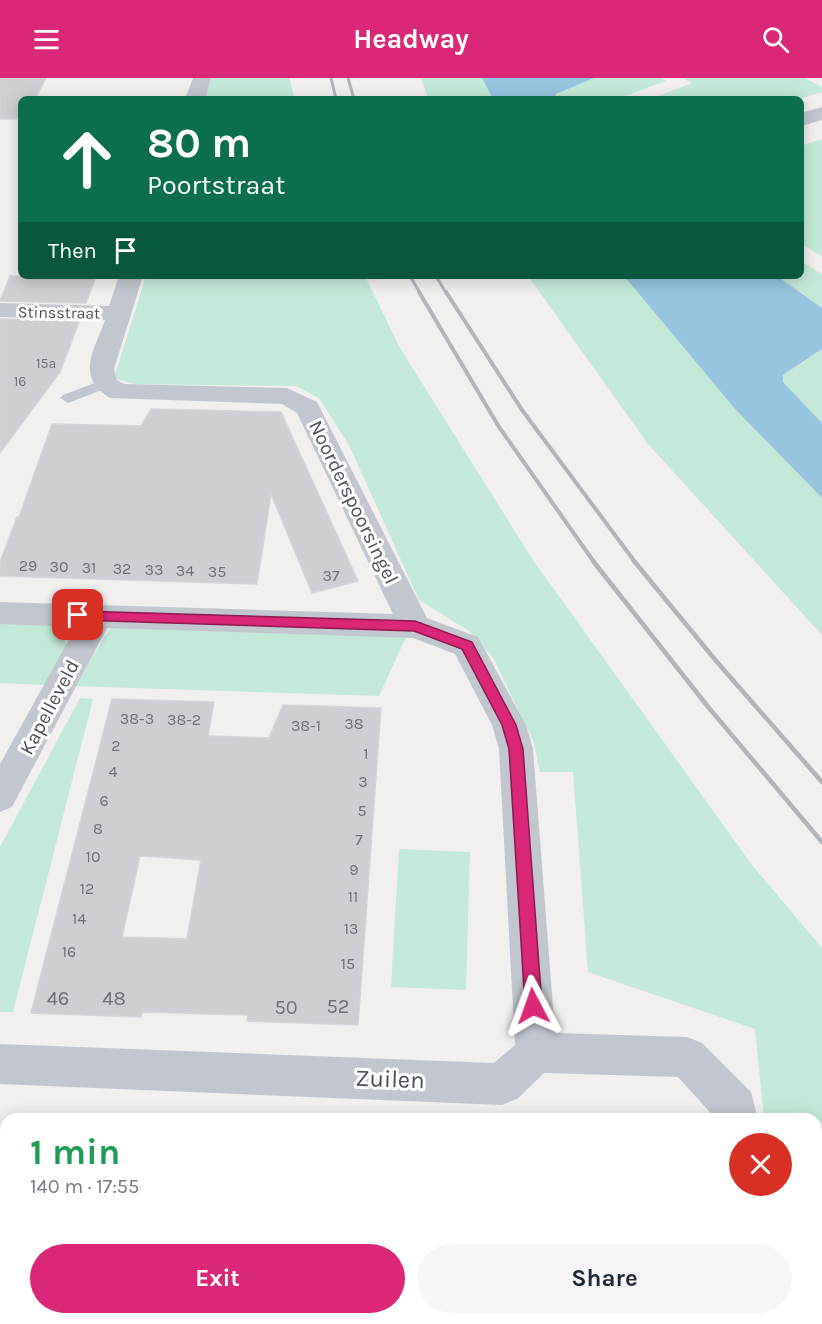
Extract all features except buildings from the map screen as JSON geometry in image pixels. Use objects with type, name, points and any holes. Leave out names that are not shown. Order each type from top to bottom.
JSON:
[{"type":"street","points":[[196,96],[202,78]]},
{"type":"street","points":[[804,119],[822,113]]},
{"type":"street","points":[[105,384],[101,369],[130,279]]},
{"type":"street","name":"Stinsstraat","points":[[0,310],[118,313]]},
{"type":"street","name":"Noorderspoorsingel","points":[[105,384],[119,392],[287,396],[308,408],[415,626]]},
{"type":"street","points":[[0,613],[415,626],[467,646],[509,725],[516,749],[536,1053],[687,1057],[736,1107],[736,1113]]},
{"type":"street","name":"Kapelleveld","points":[[0,797],[98,616]]},
{"type":"street","name":"Zuilen","points":[[0,1064],[502,1084],[536,1053]]},
{"type":"lane","points":[[68,398],[105,384]]},
{"type":"green space","points":[[210,78],[289,78],[294,96],[204,96]]},
{"type":"green space","points":[[421,78],[482,78],[491,96],[427,96]]},
{"type":"green space","points":[[594,78],[661,78],[666,81],[625,96],[556,96]]},
{"type":"green space","points":[[683,78],[805,78],[822,87],[822,92],[804,98],[658,96],[692,83]]},
{"type":"green space","points":[[822,139],[822,257],[804,245],[804,145]]},
{"type":"green space","points":[[804,263],[822,274],[822,308],[781,279],[804,279]]},
{"type":"green space","points":[[145,279],[366,279],[400,348],[533,560],[752,865],[822,948],[822,1113],[763,1113],[755,1029],[588,972],[573,772],[540,772],[534,743],[494,659],[469,631],[419,600],[349,445],[319,398],[296,386],[134,384],[114,378]]},
{"type":"green space","points":[[530,279],[627,279],[735,409],[822,498],[822,635],[648,444]]},
{"type":"green space","points":[[822,349],[822,423],[783,382],[783,375]]},
{"type":"green space","points":[[0,622],[54,624],[67,645],[46,685],[0,683]]},
{"type":"green space","points":[[112,626],[407,635],[379,696],[73,686]]},
{"type":"green space","points":[[80,698],[93,699],[13,1012],[0,1012],[0,847]]},
{"type":"green space","points":[[399,849],[470,852],[466,990],[391,987]]},
{"type":"water","points":[[482,78],[594,78],[556,96],[491,96]]},
{"type":"water","points":[[627,279],[781,279],[822,308],[822,349],[783,375],[783,382],[822,423],[822,498],[735,409]]},
{"type":"railway","points":[[331,78],[335,96]]},
{"type":"railway","points":[[348,78],[353,96]]},
{"type":"railway","points":[[412,279],[420,293]]},
{"type":"railway","points":[[438,279],[446,293]]},
{"type":"railway","points":[[419,292],[499,427],[594,562]]},
{"type":"railway","points":[[446,292],[522,410],[635,562]]},
{"type":"railway","points":[[593,561],[709,708],[822,842]]},
{"type":"railway","points":[[634,561],[717,662],[822,782]]},
{"type":"route","points":[[78,615],[415,626],[467,646],[509,725],[516,749],[533,1006]]}]
